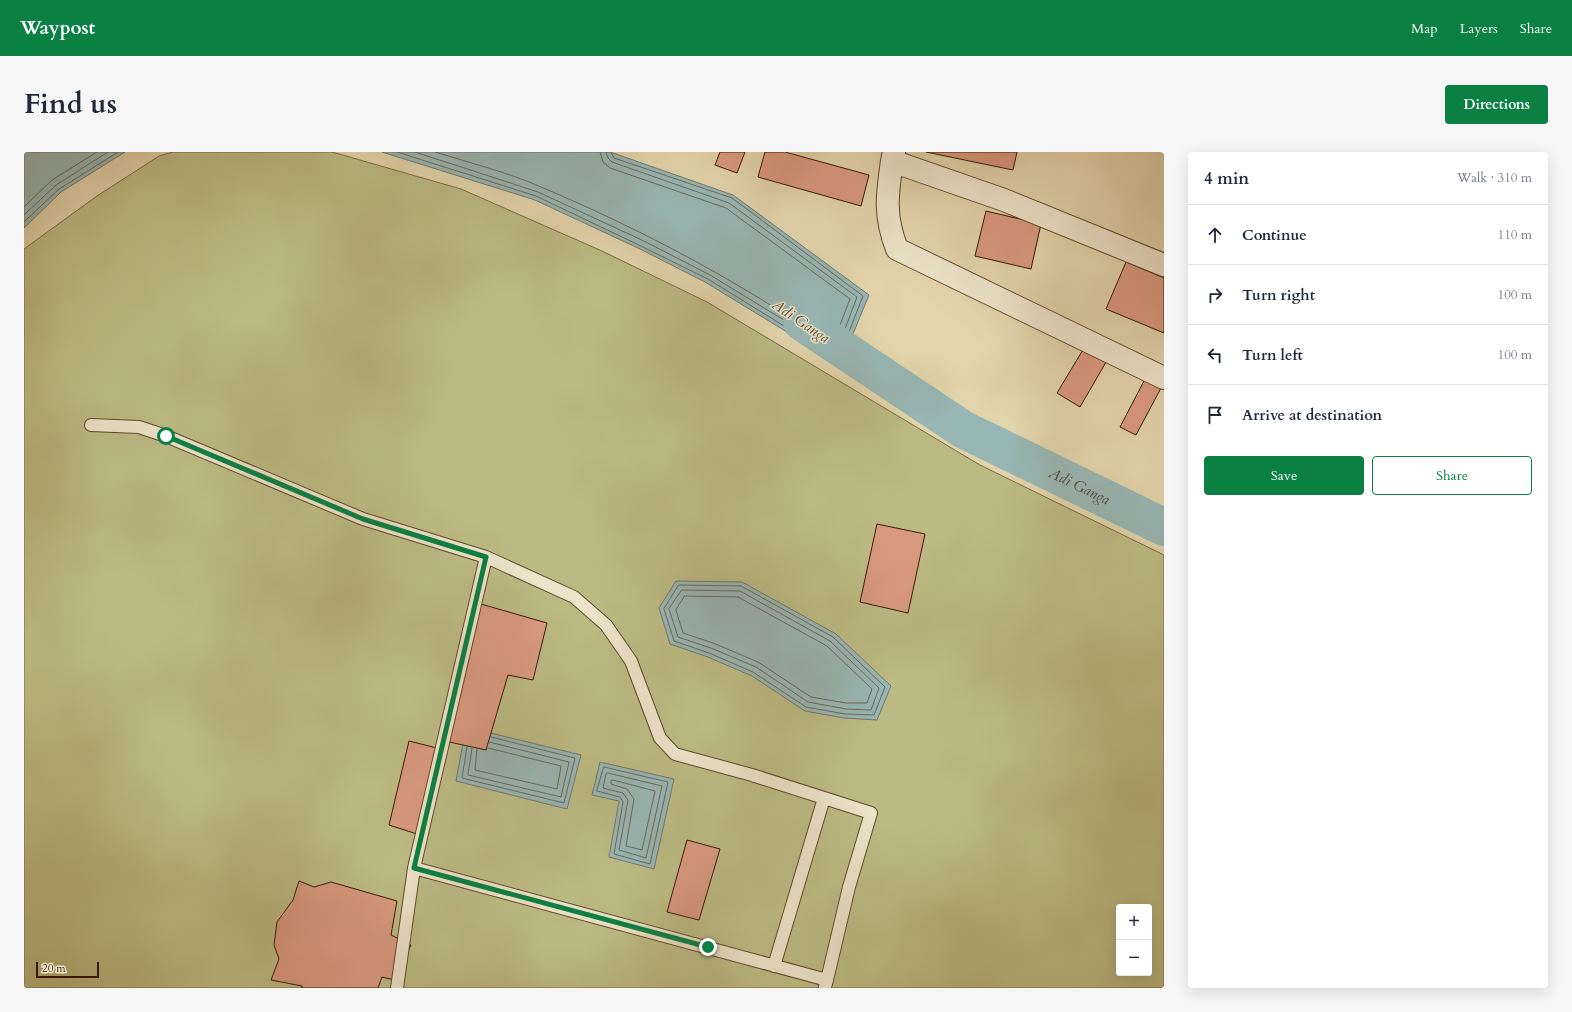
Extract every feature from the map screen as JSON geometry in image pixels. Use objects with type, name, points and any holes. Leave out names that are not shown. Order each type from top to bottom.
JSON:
[{"type":"street","points":[[1164,265],[893,156],[886,200],[890,232],[897,249],[1164,378]]},
{"type":"lane","points":[[91,425],[139,427],[166,436],[363,519],[486,557],[574,597],[606,625],[632,661],[660,738],[675,754],[752,775],[871,813],[849,887],[826,984],[774,966],[414,868]]},
{"type":"lane","points":[[397,988],[414,868],[486,557]]},
{"type":"lane","points":[[774,966],[824,798]]},
{"type":"shaded area","points":[[173,152],[332,152],[461,189],[602,251],[707,302],[980,465],[1164,555],[1164,988],[24,988],[24,249],[97,196],[159,156]]},
{"type":"water","points":[[24,152],[125,152],[61,192],[24,228]]},
{"type":"water","points":[[382,152],[610,152],[733,195],[869,295],[839,368],[787,332],[705,282],[640,249],[535,200]]},
{"type":"water","points":[[676,581],[742,582],[836,634],[891,686],[877,720],[844,718],[805,711],[752,676],[708,657],[670,644],[659,608]]},
{"type":"water","points":[[466,727],[581,755],[567,809],[456,781]]},
{"type":"water","points":[[600,762],[674,779],[654,869],[609,857],[619,801],[592,795]]},
{"type":"building","points":[[720,152],[745,152],[737,173],[715,165]]},
{"type":"building","points":[[765,152],[785,152],[869,175],[861,206],[758,177]]},
{"type":"building","points":[[926,152],[1017,152],[1013,170]]},
{"type":"building","points":[[986,211],[1041,224],[1031,269],[975,256]]},
{"type":"building","points":[[1126,262],[1164,278],[1164,333],[1106,309]]},
{"type":"building","points":[[1087,343],[1109,357],[1080,407],[1057,393]]},
{"type":"building","points":[[1145,379],[1161,388],[1136,435],[1120,427]]},
{"type":"building","points":[[877,524],[925,534],[908,613],[860,602]]},
{"type":"building","points":[[481,604],[547,623],[533,680],[508,675],[486,750],[440,740]]},
{"type":"building","points":[[409,741],[437,748],[417,834],[389,825]]},
{"type":"building","points":[[687,840],[720,849],[699,920],[667,912]]},
{"type":"building","points":[[299,881],[314,887],[331,882],[397,901],[391,935],[411,945],[394,980],[382,977],[378,988],[302,988],[302,986],[271,980],[279,959],[274,945],[277,922],[293,900]]},
{"type":"waterway","name":"Adi Ganga","points":[[802,322],[964,430],[1164,527]]},
{"type":"route","points":[[166,436],[363,519],[486,557],[414,868],[708,947]]}]
